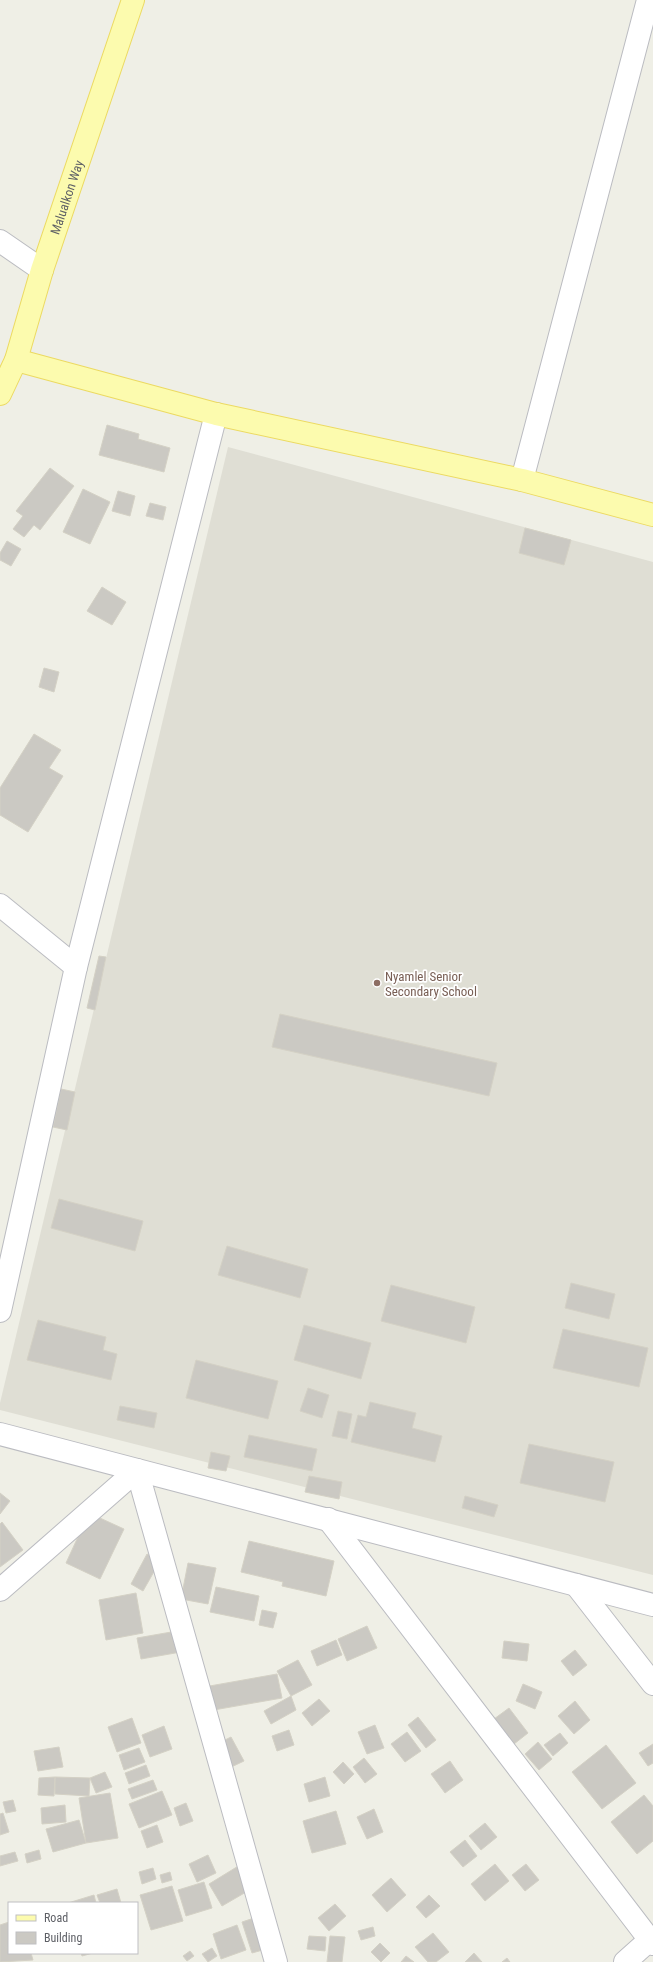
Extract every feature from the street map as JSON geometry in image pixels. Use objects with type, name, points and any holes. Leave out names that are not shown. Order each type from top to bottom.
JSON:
[{"type":"main road","name":"Malualkon Way","points":[[0,394],[16,360],[42,270],[132,0]]},
{"type":"main road","points":[[16,360],[216,414],[522,480],[653,514]]},
{"type":"street","points":[[522,480],[648,0]]},
{"type":"street","points":[[0,241],[42,270]]},
{"type":"street","points":[[0,1311],[76,967],[216,414]]},
{"type":"street","points":[[0,905],[76,967]]},
{"type":"street","points":[[0,1434],[653,1605]]},
{"type":"street","points":[[0,1590],[137,1470]]},
{"type":"street","points":[[137,1470],[276,1962]]},
{"type":"street","points":[[328,1519],[652,1940],[625,1962]]},
{"type":"street","points":[[576,1585],[653,1684]]},
{"type":"shaded area","name":"Nyamlel Senior Secondary School","points":[[228,447],[653,562],[653,1575],[0,1410],[0,1403]]},
{"type":"building","points":[[107,425],[139,434],[138,439],[170,448],[164,472],[99,455]]},
{"type":"building","points":[[50,468],[74,486],[40,530],[34,525],[24,537],[13,529],[23,516],[16,511]]},
{"type":"building","points":[[83,489],[110,502],[90,544],[63,532]]},
{"type":"building","points":[[118,491],[135,496],[130,516],[112,511]]},
{"type":"building","points":[[150,503],[166,507],[163,520],[146,516]]},
{"type":"building","points":[[525,528],[571,540],[564,565],[519,553]]},
{"type":"building","points":[[7,541],[21,549],[11,566],[0,560],[0,553]]},
{"type":"building","points":[[102,587],[126,602],[112,625],[87,611]]},
{"type":"building","points":[[44,668],[59,672],[54,692],[39,687]]},
{"type":"building","points":[[34,734],[61,750],[49,768],[63,776],[28,832],[0,815],[0,788]]},
{"type":"building","points":[[99,956],[106,957],[95,1010],[87,1008]]},
{"type":"building","points":[[280,1014],[497,1063],[489,1096],[272,1047]]},
{"type":"building","points":[[61,1089],[75,1092],[67,1130],[53,1127]]},
{"type":"building","points":[[59,1199],[143,1221],[135,1251],[51,1228]]},
{"type":"building","points":[[227,1246],[308,1269],[300,1298],[218,1275]]},
{"type":"building","points":[[571,1283],[615,1294],[609,1319],[565,1308]]},
{"type":"building","points":[[391,1285],[475,1307],[466,1343],[381,1321]]},
{"type":"building","points":[[38,1320],[106,1337],[103,1350],[117,1354],[111,1380],[27,1360]]},
{"type":"building","points":[[304,1325],[371,1343],[361,1379],[294,1360]]},
{"type":"building","points":[[563,1329],[648,1348],[639,1387],[553,1368]]},
{"type":"building","points":[[196,1360],[278,1381],[268,1419],[186,1398]]},
{"type":"building","points":[[308,1388],[329,1395],[322,1418],[300,1411]]},
{"type":"building","points":[[370,1402],[416,1413],[412,1428],[442,1436],[435,1462],[351,1442],[358,1415],[366,1417]]},
{"type":"building","points":[[120,1406],[157,1413],[154,1428],[117,1420]]},
{"type":"building","points":[[338,1411],[352,1414],[347,1439],[332,1436]]},
{"type":"building","points":[[249,1435],[317,1449],[312,1471],[244,1457]]},
{"type":"building","points":[[529,1444],[614,1462],[605,1502],[520,1483]]},
{"type":"building","points":[[211,1452],[230,1456],[226,1471],[208,1468]]},
{"type":"building","points":[[309,1476],[342,1482],[339,1499],[305,1492]]},
{"type":"building","points":[[0,1493],[10,1501],[0,1514]]},
{"type":"building","points":[[465,1496],[498,1505],[494,1517],[462,1508]]},
{"type":"building","points":[[89,1513],[124,1529],[100,1579],[66,1563]]},
{"type":"building","points":[[2,1522],[23,1550],[0,1567],[0,1524]]},
{"type":"building","points":[[249,1541],[334,1561],[326,1596],[282,1586],[283,1582],[241,1572]]},
{"type":"building","points":[[147,1554],[160,1561],[143,1591],[131,1584]]},
{"type":"building","points":[[188,1563],[216,1568],[208,1604],[181,1599]]},
{"type":"building","points":[[216,1587],[259,1596],[254,1621],[210,1612]]},
{"type":"building","points":[[136,1593],[143,1633],[106,1640],[99,1600]]},
{"type":"building","points":[[262,1610],[277,1613],[273,1628],[259,1625]]},
{"type":"building","points":[[367,1626],[377,1648],[347,1661],[338,1639]]},
{"type":"building","points":[[177,1631],[181,1652],[141,1659],[137,1638]]},
{"type":"building","points":[[336,1640],[342,1655],[317,1666],[311,1651]]},
{"type":"building","points":[[504,1641],[529,1644],[527,1661],[502,1658]]},
{"type":"building","points":[[575,1650],[587,1665],[573,1676],[561,1661]]},
{"type":"building","points":[[298,1660],[312,1685],[291,1696],[277,1671]]},
{"type":"building","points":[[277,1674],[282,1698],[208,1711],[204,1687]]},
{"type":"building","points":[[523,1684],[542,1692],[535,1709],[516,1701]]},
{"type":"building","points":[[291,1696],[296,1710],[271,1724],[264,1711]]},
{"type":"building","points":[[319,1699],[330,1711],[312,1726],[302,1713]]},
{"type":"building","points":[[575,1701],[590,1720],[574,1734],[558,1716]]},
{"type":"building","points":[[509,1708],[528,1733],[514,1744],[494,1719]]},
{"type":"building","points":[[418,1717],[436,1740],[426,1748],[408,1725]]},
{"type":"building","points":[[132,1718],[141,1743],[117,1752],[108,1727]]},
{"type":"building","points":[[375,1725],[384,1748],[367,1754],[358,1732]]},
{"type":"building","points":[[164,1726],[172,1749],[150,1757],[142,1735]]},
{"type":"building","points":[[289,1730],[294,1745],[277,1751],[272,1736]]},
{"type":"building","points":[[407,1732],[421,1751],[405,1762],[391,1744]]},
{"type":"building","points":[[560,1733],[568,1743],[553,1756],[544,1745]]},
{"type":"building","points":[[231,1737],[244,1761],[227,1769],[215,1745]]},
{"type":"building","points":[[538,1742],[552,1759],[539,1770],[525,1754]]},
{"type":"building","points":[[653,1744],[653,1763],[648,1766],[639,1753]]},
{"type":"building","points":[[606,1745],[636,1783],[602,1809],[572,1772]]},
{"type":"building","points":[[59,1747],[63,1767],[38,1771],[34,1751]]},
{"type":"building","points":[[139,1748],[145,1762],[124,1770],[119,1755]]},
{"type":"building","points":[[364,1758],[377,1774],[365,1783],[353,1767]]},
{"type":"building","points":[[450,1761],[463,1780],[445,1793],[431,1774]]},
{"type":"building","points":[[343,1762],[354,1774],[344,1784],[333,1772]]},
{"type":"building","points":[[146,1765],[150,1776],[129,1784],[125,1773]]},
{"type":"building","points":[[105,1772],[112,1787],[96,1793],[90,1778]]},
{"type":"building","points":[[55,1777],[90,1778],[89,1796],[55,1794]]},
{"type":"building","points":[[55,1777],[54,1796],[38,1795],[39,1778]]},
{"type":"building","points":[[325,1777],[330,1796],[309,1802],[304,1784]]},
{"type":"building","points":[[153,1780],[157,1790],[132,1799],[128,1789]]},
{"type":"building","points":[[162,1791],[172,1815],[139,1828],[129,1804]]},
{"type":"building","points":[[110,1793],[118,1838],[86,1843],[79,1798]]},
{"type":"building","points":[[644,1795],[653,1806],[653,1841],[637,1854],[611,1822]]},
{"type":"building","points":[[13,1800],[16,1811],[6,1813],[3,1802]]},
{"type":"building","points":[[186,1803],[193,1821],[180,1826],[174,1808]]},
{"type":"building","points":[[65,1805],[66,1822],[42,1824],[41,1808]]},
{"type":"building","points":[[374,1809],[383,1832],[367,1839],[357,1817]]},
{"type":"building","points":[[336,1811],[346,1844],[312,1853],[303,1821]]},
{"type":"building","points":[[3,1813],[9,1832],[0,1835],[0,1814]]},
{"type":"building","points":[[79,1820],[86,1843],[53,1852],[46,1829]]},
{"type":"building","points":[[485,1823],[497,1837],[481,1850],[469,1836]]},
{"type":"building","points":[[157,1825],[163,1842],[147,1848],[141,1831]]},
{"type":"building","points":[[465,1840],[477,1856],[463,1867],[450,1852]]},
{"type":"building","points":[[39,1850],[41,1859],[27,1863],[25,1854]]},
{"type":"building","points":[[15,1852],[18,1861],[0,1866],[0,1856]]},
{"type":"building","points":[[208,1855],[216,1873],[197,1882],[189,1864]]},
{"type":"building","points":[[495,1864],[509,1881],[485,1901],[471,1884]]},
{"type":"building","points":[[526,1864],[539,1880],[525,1891],[512,1875]]},
{"type":"building","points":[[240,1865],[253,1888],[222,1906],[209,1884]]},
{"type":"building","points":[[153,1868],[156,1879],[142,1884],[139,1872]]},
{"type":"building","points":[[170,1872],[172,1880],[162,1883],[160,1875]]},
{"type":"building","points":[[391,1878],[406,1895],[387,1912],[372,1895]]},
{"type":"building","points":[[204,1882],[212,1908],[186,1916],[178,1890]]},
{"type":"building","points":[[172,1886],[183,1921],[151,1930],[140,1895]]},
{"type":"building","points":[[117,1889],[121,1902],[100,1902],[97,1895]]},
{"type":"building","points":[[94,1895],[96,1902],[71,1902]]},
{"type":"building","points":[[429,1895],[440,1906],[426,1918],[416,1907]]},
{"type":"building","points":[[335,1904],[346,1916],[329,1931],[318,1918]]},
{"type":"building","points":[[260,1916],[270,1948],[252,1953],[242,1922]]},
{"type":"building","points":[[8,1922],[8,1954],[31,1954],[33,1960],[0,1962],[0,1925]]},
{"type":"building","points":[[237,1925],[246,1950],[221,1959],[213,1934]]},
{"type":"building","points":[[373,1927],[375,1936],[361,1940],[358,1931]]},
{"type":"building","points":[[433,1933],[449,1952],[436,1962],[428,1962],[415,1947]]},
{"type":"building","points":[[309,1936],[326,1937],[325,1951],[307,1949]]},
{"type":"building","points":[[330,1936],[345,1937],[342,1962],[327,1962]]},
{"type":"building","points":[[380,1943],[390,1953],[381,1962],[371,1952]]},
{"type":"building","points":[[212,1948],[217,1956],[208,1962],[202,1954]]},
{"type":"building","points":[[190,1951],[194,1956],[187,1961],[183,1956]]},
{"type":"building","points":[[474,1953],[482,1962],[465,1962]]},
{"type":"building","points":[[406,1956],[414,1962],[401,1962]]},
{"type":"building","points":[[507,1958],[510,1962],[502,1962]]},
{"type":"place","name":"Nyamlel Senior Secondary School","points":[[377,983]]}]
